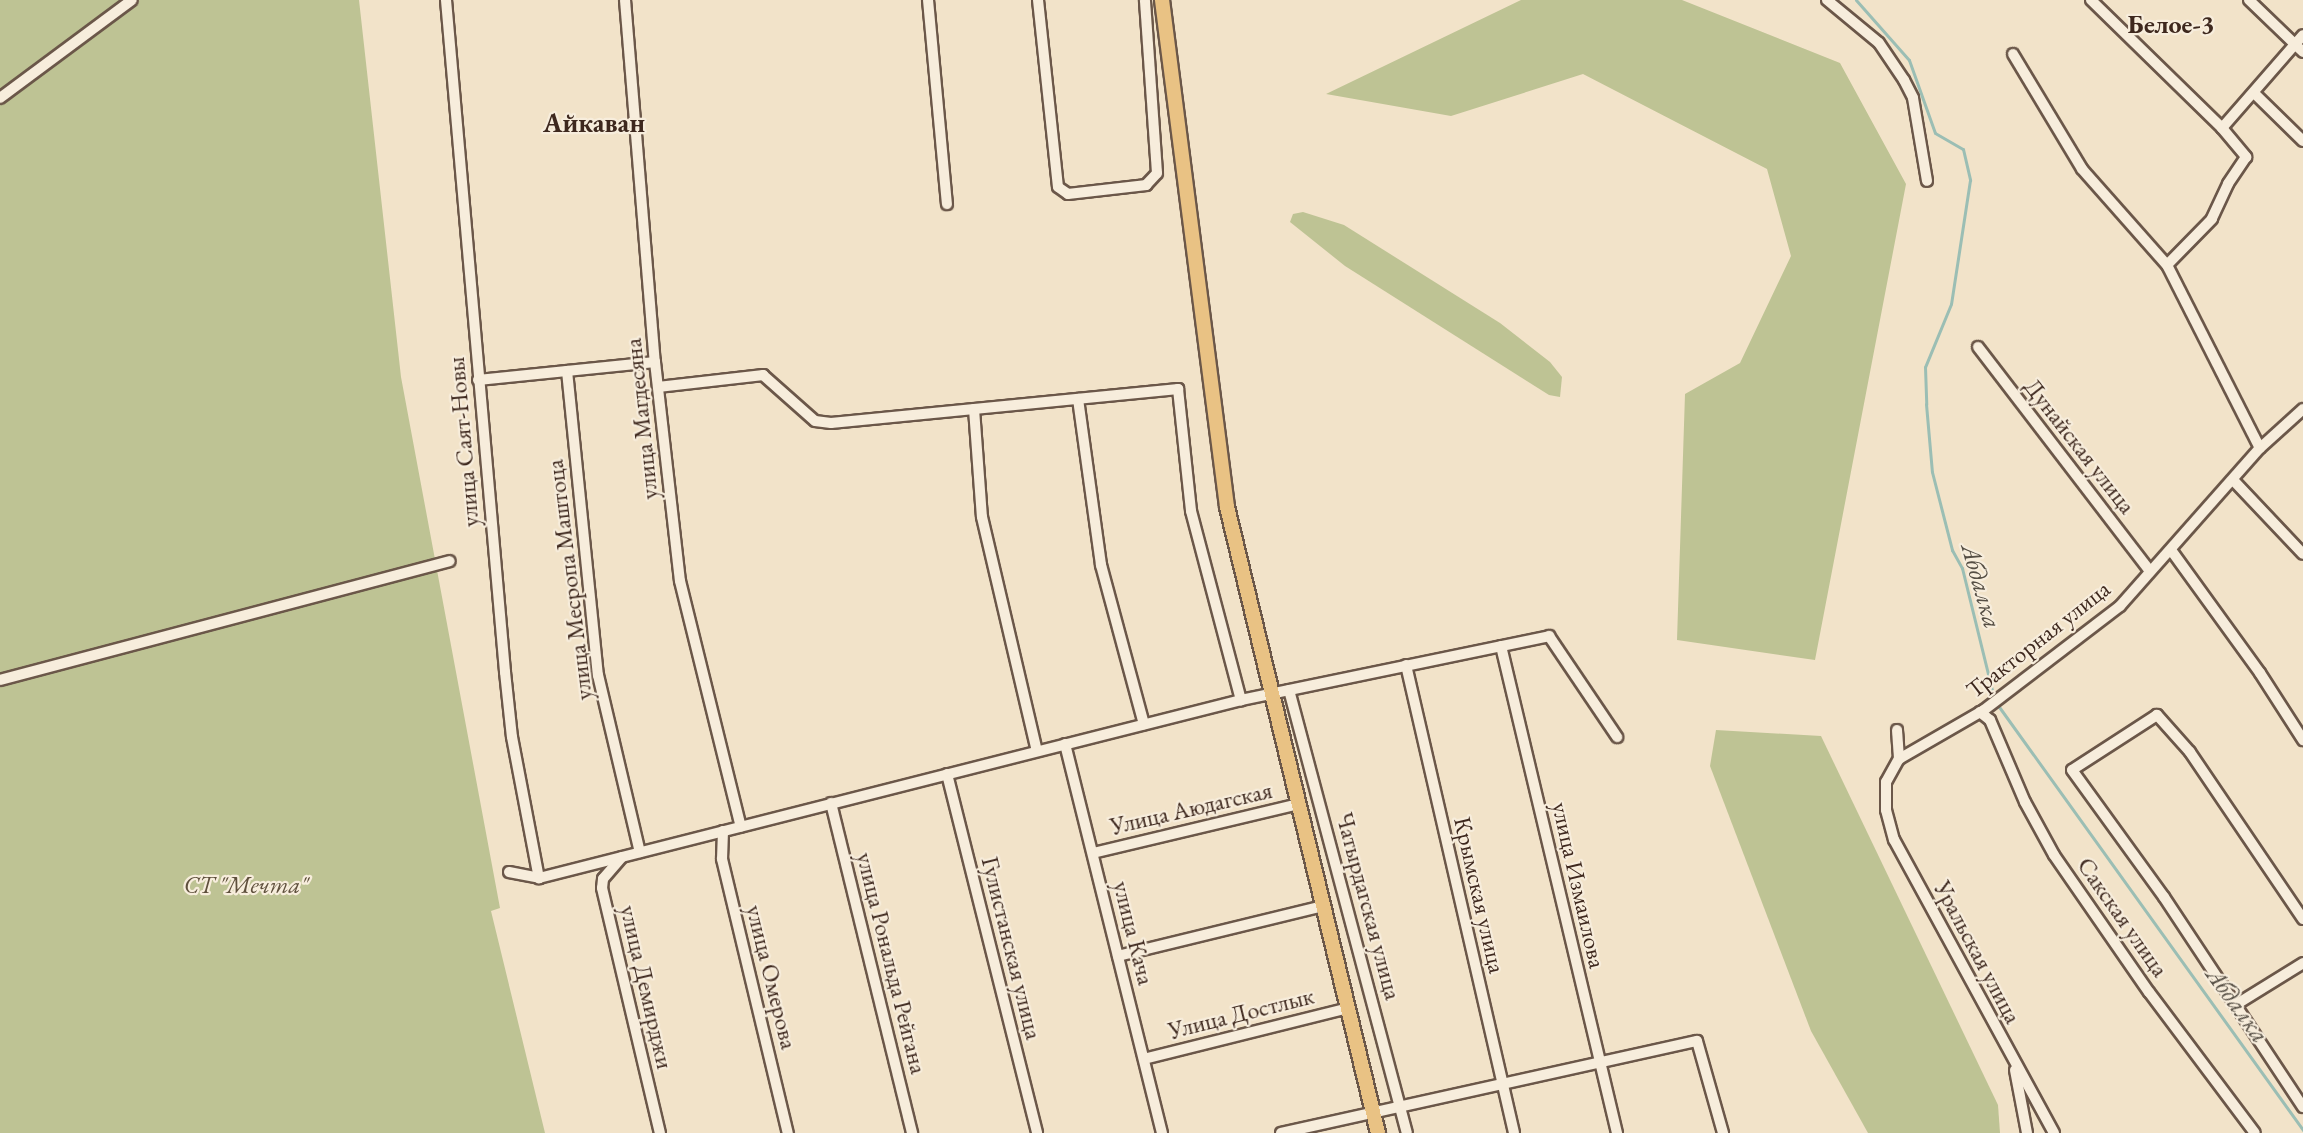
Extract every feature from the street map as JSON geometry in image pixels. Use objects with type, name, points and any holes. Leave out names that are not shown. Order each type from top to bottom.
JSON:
[{"type":"main road","points":[[1162,0],[1227,507],[1378,1133]]},
{"type":"street","points":[[0,98],[132,0]]},
{"type":"street","name":"улица Саят-Новы","points":[[446,0],[478,380],[511,726],[539,878]]},
{"type":"street","name":"улица Магдесяна","points":[[625,0],[655,362],[680,581],[741,826]]},
{"type":"street","points":[[928,0],[947,204]]},
{"type":"street","points":[[1038,0],[1058,187],[1068,194],[1146,185],[1157,173],[1145,0]]},
{"type":"street","points":[[1827,0],[1879,43],[1905,80],[1913,98],[1928,181]]},
{"type":"street","points":[[2091,0],[2222,128],[2246,157],[2228,184],[2212,219],[2167,265]]},
{"type":"street","points":[[2249,0],[2299,49]]},
{"type":"street","points":[[2222,128],[2299,49],[2303,35]]},
{"type":"street","points":[[2013,54],[2082,169],[2167,265],[2260,448]]},
{"type":"street","points":[[2255,94],[2303,141]]},
{"type":"street","name":"Дунайская улица","points":[[1977,347],[2149,570]]},
{"type":"street","points":[[478,380],[655,362]]},
{"type":"street","name":"улица Месропа Маштоца","points":[[567,371],[598,675],[640,852]]},
{"type":"street","points":[[658,387],[763,375],[815,421],[831,423],[1178,389],[1191,511],[1241,699]]},
{"type":"street","points":[[1078,399],[1101,565],[1144,724]]},
{"type":"street","points":[[974,409],[982,517],[1037,751]]},
{"type":"street","name":"Тракторная улица","points":[[1899,759],[1982,711],[2120,606],[2149,570],[2171,550],[2234,481],[2260,448],[2303,409]]},
{"type":"street","points":[[2234,481],[2303,554]]},
{"type":"street","points":[[2171,550],[2260,673],[2303,740]]},
{"type":"street","points":[[0,680],[450,561]]},
{"type":"street","points":[[509,872],[539,878],[1241,699],[1549,636],[1617,737]]},
{"type":"street","name":"улица Измаилова","points":[[1501,646],[1617,1133]]},
{"type":"street","name":"Крымская улица","points":[[1406,666],[1514,1133]]},
{"type":"street","name":"Чатырдагская улица","points":[[1289,690],[1407,1133]]},
{"type":"street","name":"Сакская улица","points":[[1982,711],[1990,720],[2025,802],[2054,855],[2149,992],[2255,1133]]},
{"type":"street","name":"Сакская улица","points":[[2303,919],[2190,752],[2157,715],[2072,770],[2237,1004],[2303,1107]]},
{"type":"street","points":[[1897,730],[1899,759]]},
{"type":"street","name":"улица Кача","points":[[1065,744],[1162,1133]]},
{"type":"street","name":"Уральская улица","points":[[1899,759],[1886,782],[1886,810],[1894,840],[2015,1066],[2033,1089],[2038,1109],[2054,1133]]},
{"type":"street","name":"Гулистанская улица","points":[[947,774],[1037,1133]]},
{"type":"street","name":"улица Рональда Рейгана","points":[[831,804],[912,1133]]},
{"type":"street","name":"Улица Аюдагская","points":[[1093,853],[1298,804]]},
{"type":"street","name":"улица Омерова","points":[[723,831],[722,859],[788,1133]]},
{"type":"street","name":"улица Демирджи","points":[[622,857],[603,879],[602,888],[660,1133]]},
{"type":"street","points":[[1118,956],[1323,906]]},
{"type":"street","points":[[2237,1004],[2303,963]]},
{"type":"street","name":"Улица Достлык","points":[[1144,1059],[1348,1008]]},
{"type":"street","points":[[1281,1133],[1502,1086],[1599,1061],[1697,1041],[1723,1133]]},
{"type":"street","points":[[2015,1066],[2027,1133]]},
{"type":"green space","name":"СТ \"Мечта\"","points":[[0,0],[359,0],[401,377],[500,908],[491,911],[545,1133],[0,1133]]},
{"type":"green space","points":[[1521,0],[1682,0],[1840,63],[1906,184],[1815,660],[1677,640],[1685,394],[1740,363],[1791,256],[1767,169],[1583,74],[1451,116],[1326,94]]},
{"type":"green space","points":[[1303,212],[1344,225],[1500,323],[1550,362],[1562,377],[1560,397],[1549,395],[1345,266],[1290,222],[1293,214]]},
{"type":"green space","points":[[1716,730],[1821,736],[1998,1105],[2000,1133],[1868,1133],[1811,1031],[1710,766]]},
{"type":"waterway","name":"Абдалка","points":[[1856,0],[1909,60],[1935,133],[1963,149],[1970,180],[1951,304],[1925,367],[1926,404],[1932,472],[1952,550],[1962,568],[1994,698]]},
{"type":"waterway","name":"Абдалка","points":[[1997,704],[2303,1130]]},
{"type":"district","name":"Белое-3","points":[[2171,25]]},
{"type":"district","name":"Айкаван","points":[[594,123]]}]
